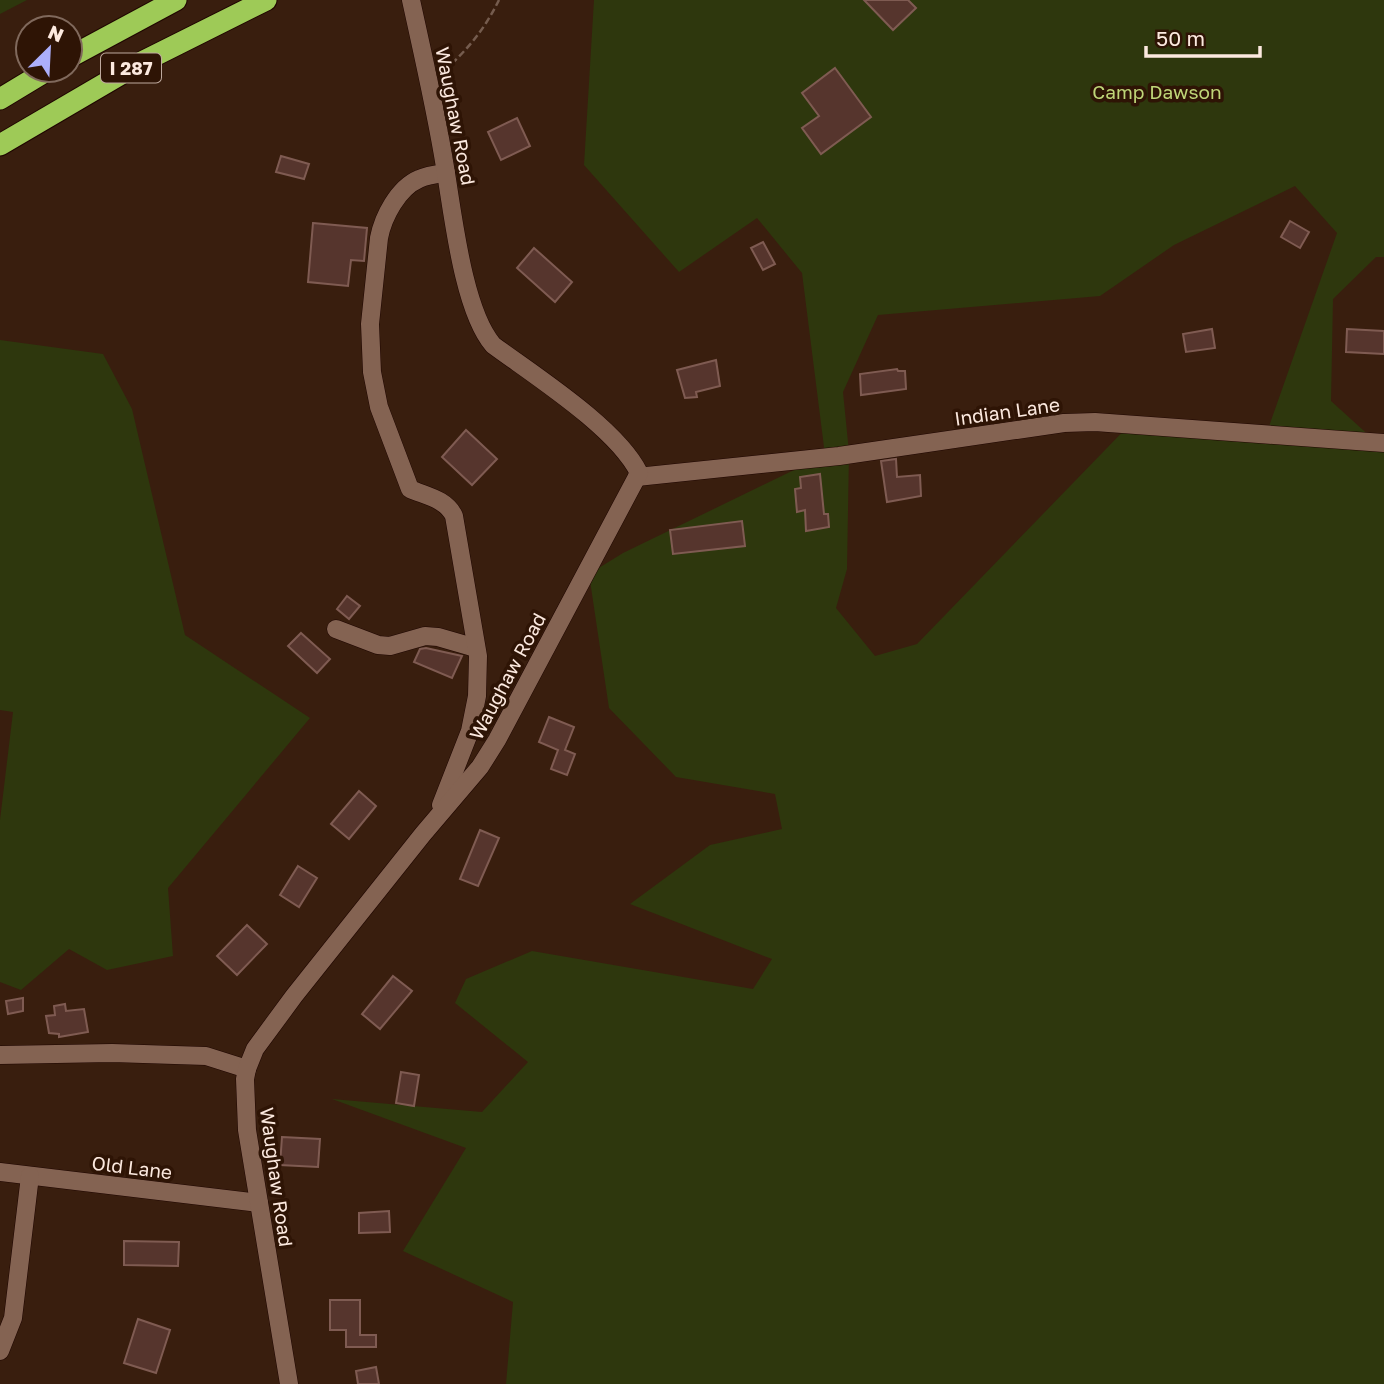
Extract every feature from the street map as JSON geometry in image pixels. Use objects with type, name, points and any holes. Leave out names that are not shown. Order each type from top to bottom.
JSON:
[{"type":"highway","name":"I 287","points":[[84,49],[176,0]]},
{"type":"highway","name":"I 287","points":[[0,145],[140,63],[267,0]]},
{"type":"highway","points":[[0,99],[25,84]]},
{"type":"street","name":"Waughaw Road","points":[[289,1384],[246,1120],[247,1069],[255,1049],[294,996],[480,766],[497,740],[639,473],[633,461],[616,441],[493,345],[481,329],[468,290],[411,3]]},
{"type":"street","points":[[434,821],[456,770],[474,714],[478,668],[476,648],[454,516],[451,509],[442,502],[410,489],[379,407],[369,346],[379,238],[383,223],[398,197],[409,185],[422,177],[446,173]]},
{"type":"street","name":"Indian Lane","points":[[637,477],[839,456],[1064,423],[1095,422],[1384,443]]},
{"type":"street","points":[[336,629],[378,645],[390,646],[425,636],[448,639],[476,648]]},
{"type":"street","points":[[0,1055],[112,1053],[206,1056],[247,1069]]},
{"type":"street","name":"Old Lane","points":[[0,1172],[259,1203]]},
{"type":"street","points":[[0,1351],[13,1318],[30,1176]]},
{"type":"path","points":[[428,84],[468,50],[499,0]]},
{"type":"green space","points":[[0,0],[27,0],[0,14]]},
{"type":"green space","name":"Camp Dawson","points":[[594,0],[1384,0],[1384,257],[1376,257],[1333,299],[1331,401],[1384,449],[1384,1384],[506,1384],[513,1302],[403,1251],[466,1148],[332,1099],[482,1112],[528,1062],[455,1003],[466,979],[532,951],[753,989],[772,959],[630,904],[710,845],[782,829],[775,794],[676,777],[609,708],[589,574],[623,553],[825,455],[802,273],[757,218],[679,272],[584,165]],"holes":[[[1295,186],[1337,233],[1266,435],[1137,417],[917,644],[875,656],[836,608],[847,569],[849,452],[843,392],[878,315],[1100,296],[1174,245]]]},
{"type":"green space","points":[[0,340],[103,354],[132,409],[185,635],[310,718],[168,888],[173,956],[107,970],[69,949],[21,990],[0,982],[0,820],[13,712],[0,710]]},
{"type":"building","points":[[864,0],[908,0],[916,8],[893,30]]},
{"type":"building","points":[[835,68],[871,117],[821,154],[802,128],[819,116],[802,93]]},
{"type":"building","points":[[517,118],[530,146],[501,160],[488,132]]},
{"type":"building","points":[[281,156],[309,164],[304,179],[276,172]]},
{"type":"building","points":[[1290,221],[1309,232],[1300,248],[1281,237]]},
{"type":"building","points":[[313,223],[367,228],[364,261],[351,260],[348,286],[308,282]]},
{"type":"building","points":[[763,242],[775,264],[763,270],[751,248]]},
{"type":"building","points":[[534,248],[572,282],[555,302],[517,268]]},
{"type":"building","points":[[1212,329],[1215,348],[1186,352],[1183,334]]},
{"type":"building","points":[[1347,329],[1384,331],[1384,354],[1346,352]]},
{"type":"building","points":[[716,360],[720,386],[696,392],[697,397],[685,398],[677,370]]},
{"type":"building","points":[[897,369],[905,371],[906,389],[861,395],[860,374]]},
{"type":"building","points":[[466,430],[497,459],[472,485],[442,457]]},
{"type":"building","points":[[896,459],[897,477],[920,475],[921,496],[887,502],[881,461]]},
{"type":"building","points":[[820,474],[824,514],[828,514],[829,527],[806,531],[805,510],[797,512],[795,489],[801,488],[800,477]]},
{"type":"building","points":[[742,521],[745,546],[673,554],[670,530]]},
{"type":"building","points":[[347,596],[360,606],[349,619],[337,609]]},
{"type":"building","points":[[301,633],[330,659],[317,673],[288,646]]},
{"type":"building","points":[[420,649],[462,656],[452,678],[414,662]]},
{"type":"building","points":[[549,717],[574,727],[565,750],[575,754],[567,775],[551,769],[558,750],[539,742]]},
{"type":"building","points":[[359,791],[376,806],[349,839],[331,824]]},
{"type":"building","points":[[480,830],[499,838],[478,886],[460,879]]},
{"type":"building","points":[[298,866],[317,878],[299,907],[280,895]]},
{"type":"building","points":[[247,925],[267,944],[237,975],[217,956]]},
{"type":"building","points":[[393,976],[412,991],[380,1029],[362,1014]]},
{"type":"building","points":[[23,998],[23,1011],[8,1014],[6,1001]]},
{"type":"building","points":[[65,1004],[66,1011],[84,1009],[88,1032],[59,1037],[59,1034],[49,1033],[46,1016],[55,1015],[54,1006]]},
{"type":"building","points":[[401,1072],[419,1075],[414,1106],[396,1103]]},
{"type":"building","points":[[282,1137],[320,1139],[318,1167],[280,1165]]},
{"type":"building","points":[[389,1211],[390,1232],[359,1233],[359,1213]]},
{"type":"building","points":[[124,1241],[179,1242],[178,1266],[124,1265]]},
{"type":"building","points":[[330,1300],[360,1300],[360,1335],[376,1335],[376,1347],[346,1347],[346,1330],[330,1330]]},
{"type":"building","points":[[138,1319],[170,1330],[156,1373],[124,1363]]},
{"type":"building","points":[[376,1367],[379,1384],[358,1384],[356,1371]]}]
